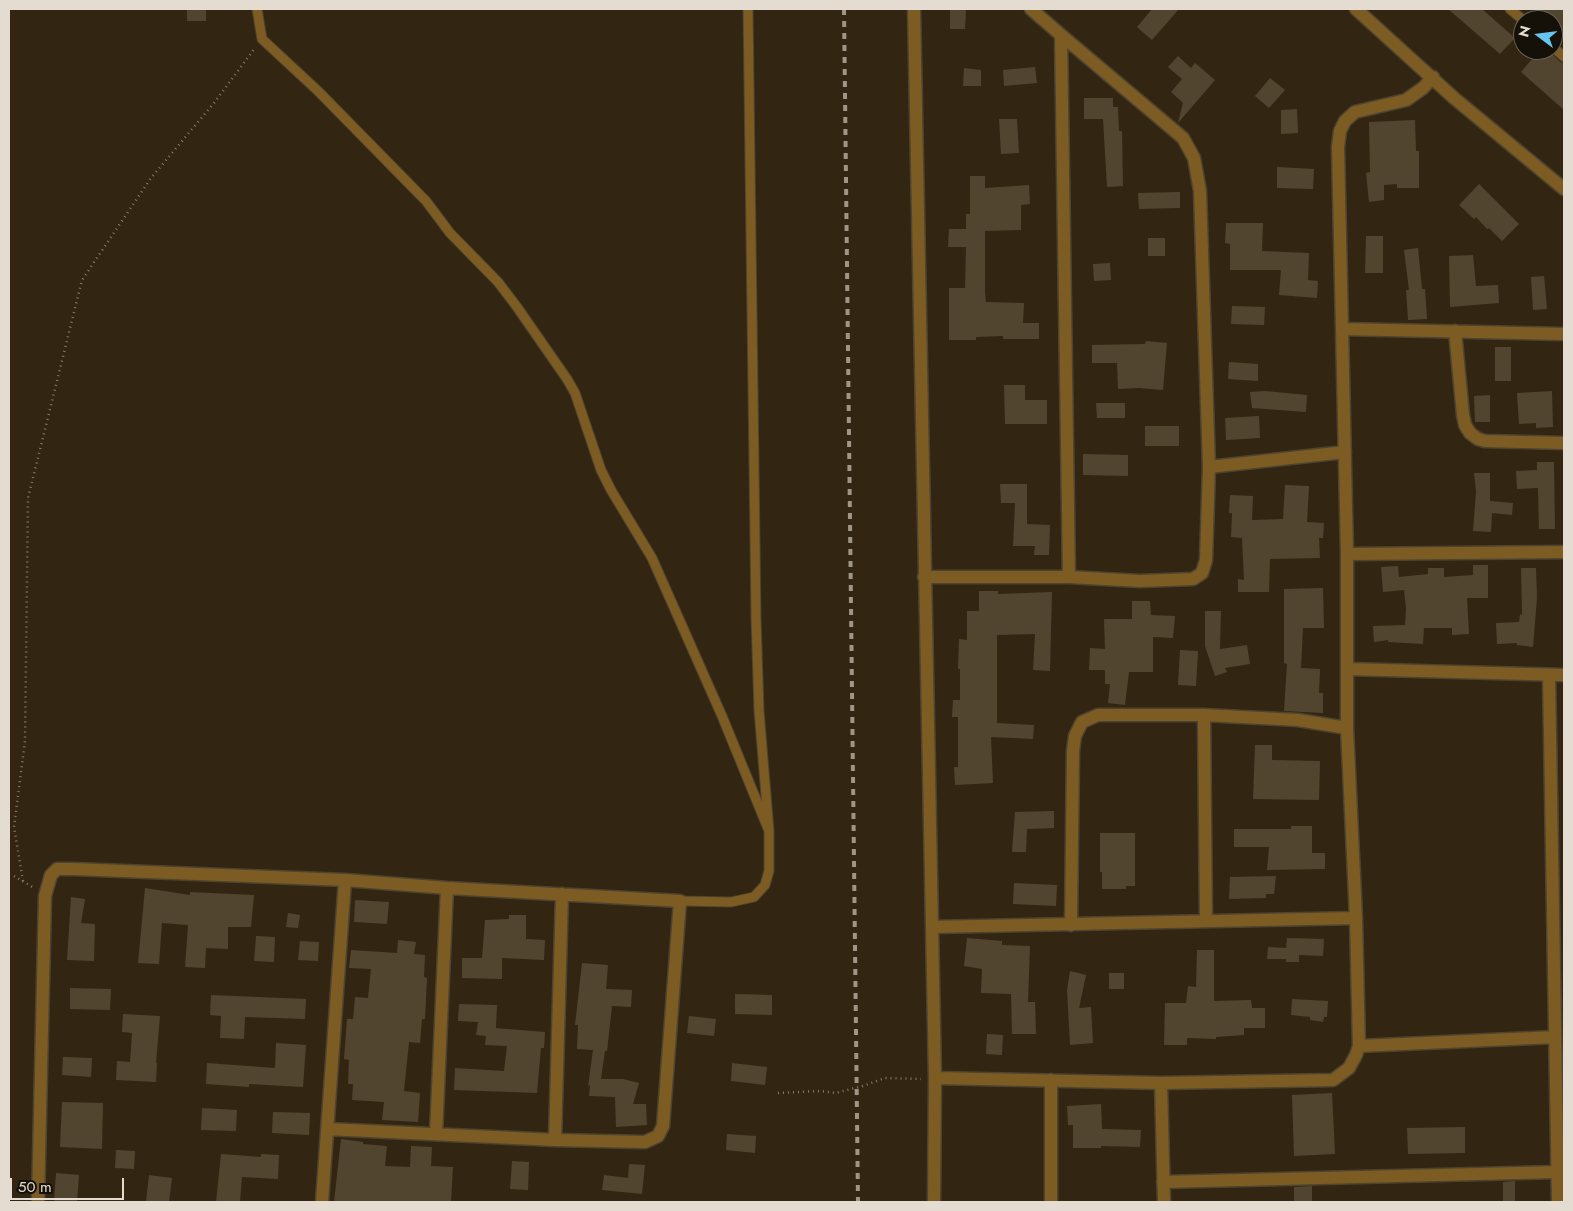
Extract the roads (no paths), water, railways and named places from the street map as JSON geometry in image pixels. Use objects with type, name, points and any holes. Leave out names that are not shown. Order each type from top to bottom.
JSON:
[{"type":"street","points":[[914,9],[935,1078],[934,1202]]},
{"type":"street","points":[[924,577],[1069,577],[1140,581],[1193,580],[1202,573],[1206,560],[1209,467],[1200,191],[1194,158],[1183,138],[1032,9]]},
{"type":"street","points":[[1356,9],[1454,98],[1564,189]]},
{"type":"street","points":[[1061,35],[1069,577]]},
{"type":"street","points":[[935,1078],[1161,1083],[1333,1080],[1349,1068],[1359,1046],[1356,918],[1347,728],[1347,554],[1338,147],[1340,131],[1345,121],[1355,112],[1406,100],[1422,88],[1432,77]]},
{"type":"street","points":[[1343,329],[1564,334]]},
{"type":"street","points":[[1454,331],[1463,415],[1465,425],[1470,433],[1485,441],[1564,442]]},
{"type":"street","points":[[1209,467],[1345,452]]},
{"type":"street","points":[[1347,554],[1564,552]]},
{"type":"street","points":[[1348,669],[1564,675]]},
{"type":"street","points":[[1549,676],[1558,1202]]},
{"type":"street","points":[[1071,925],[1073,751],[1074,736],[1082,722],[1098,715],[1204,715],[1298,720],[1347,728]]},
{"type":"street","points":[[1204,715],[1206,921]]},
{"type":"street","points":[[38,1202],[45,896],[51,876],[57,869],[345,880],[447,888],[680,901],[663,1126],[658,1136],[645,1142],[555,1140],[326,1129]]},
{"type":"street","points":[[322,1202],[345,880]]},
{"type":"street","points":[[436,1134],[447,888]]},
{"type":"street","points":[[555,1140],[562,894]]},
{"type":"street","points":[[932,927],[1356,918]]},
{"type":"street","points":[[1359,1046],[1555,1037]]},
{"type":"street","points":[[1051,1080],[1051,1202]]},
{"type":"street","points":[[1161,1083],[1164,1202]]},
{"type":"street","points":[[1163,1182],[1557,1172]]},
{"type":"lane","points":[[257,9],[262,39],[318,91],[426,201],[450,233],[498,282],[567,379],[575,393],[601,470],[652,558],[718,708],[768,832]]},
{"type":"lane","points":[[680,901],[731,902],[754,897],[765,885],[769,871],[759,711],[756,618],[748,9]]},
{"type":"railway","points":[[844,9],[858,1202]]}]
